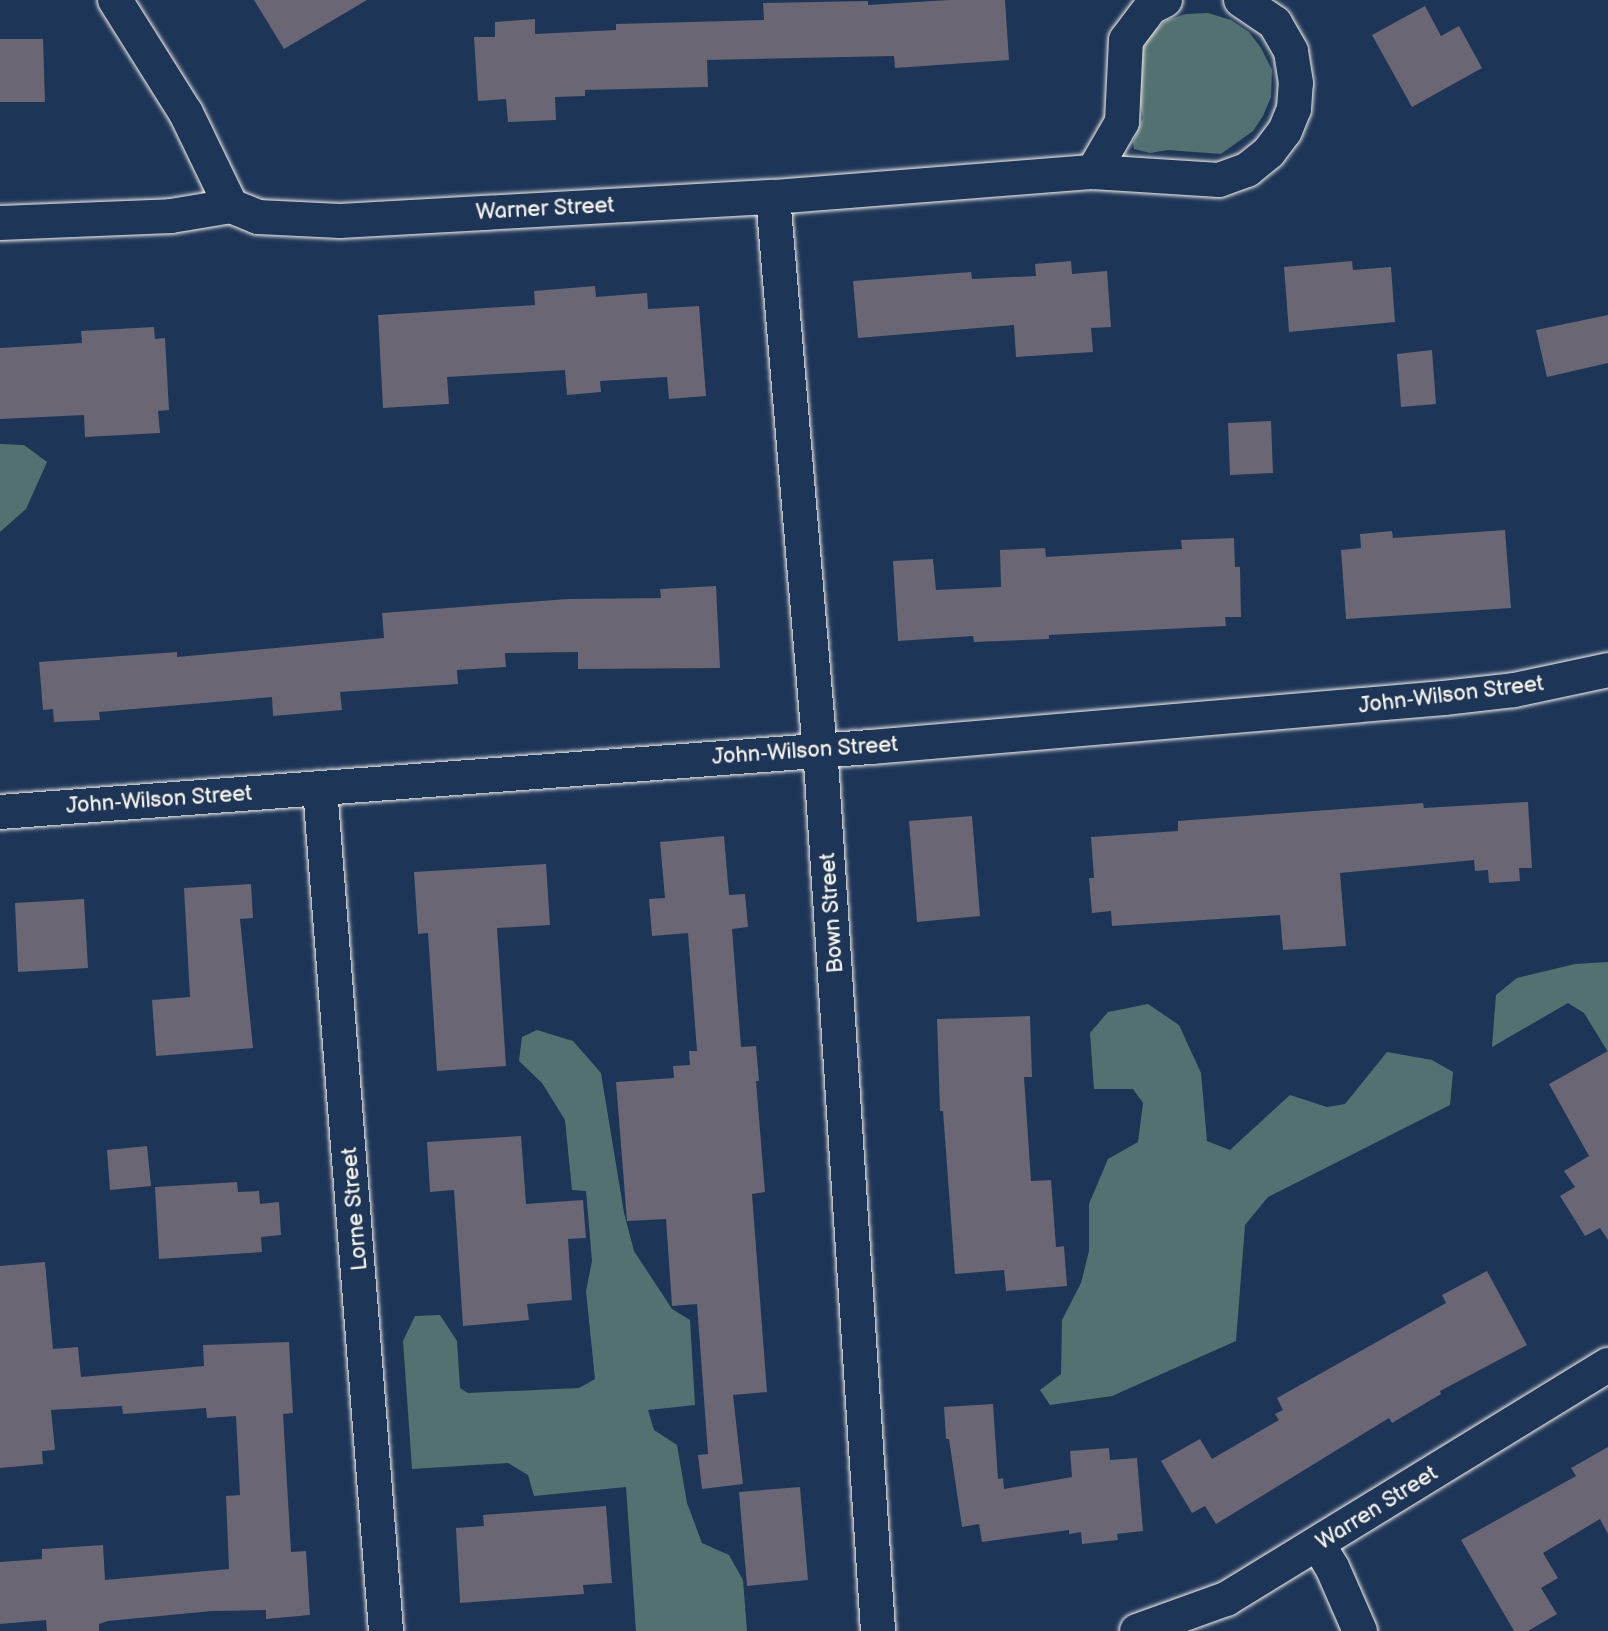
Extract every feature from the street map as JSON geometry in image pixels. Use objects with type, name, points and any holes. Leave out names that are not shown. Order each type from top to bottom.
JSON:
[{"type":"street","points":[[115,0],[186,113],[231,206]]},
{"type":"street","points":[[1093,172],[1122,122],[1126,40],[1151,7],[1165,0]]},
{"type":"street","name":"Warner Street","points":[[0,223],[171,216],[231,206],[258,217],[340,221],[773,197],[1093,172],[1219,180],[1247,170],[1269,152],[1285,131],[1294,109],[1296,83],[1291,51],[1275,23],[1241,0]]},
{"type":"street","name":"Bown Street","points":[[773,197],[819,750],[878,1631]]},
{"type":"street","name":"John-Wilson Street","points":[[0,812],[819,750],[1444,698],[1514,690],[1608,670]]},
{"type":"street","name":"Lorne Street","points":[[320,788],[386,1631]]},
{"type":"street","name":"Warren Street","points":[[1137,1631],[1226,1599],[1608,1365]]},
{"type":"street","points":[[1318,1544],[1332,1567],[1360,1631]]},
{"type":"green space","points":[[1208,13],[1231,20],[1249,32],[1261,48],[1272,70],[1271,97],[1263,116],[1253,131],[1221,154],[1168,150],[1150,153],[1134,149],[1133,142],[1143,118],[1139,96],[1140,56],[1149,35],[1167,20],[1186,14]]},
{"type":"green space","points":[[0,444],[24,445],[47,462],[26,509],[0,532]]},
{"type":"green space","points":[[1608,962],[1608,1052],[1584,1013],[1568,1003],[1492,1047],[1496,995],[1517,978],[1575,964]]},
{"type":"green space","points":[[1148,1004],[1179,1025],[1201,1073],[1207,1141],[1230,1150],[1290,1095],[1327,1107],[1345,1104],[1387,1052],[1432,1060],[1453,1072],[1450,1105],[1268,1197],[1245,1225],[1236,1341],[1112,1396],[1050,1405],[1040,1390],[1061,1374],[1062,1320],[1081,1283],[1089,1251],[1089,1204],[1108,1159],[1138,1142],[1143,1103],[1133,1089],[1094,1089],[1090,1033],[1108,1012]]},
{"type":"green space","points":[[537,1030],[573,1041],[601,1073],[624,1213],[634,1251],[672,1309],[690,1320],[695,1405],[648,1410],[654,1430],[677,1445],[687,1503],[702,1543],[729,1555],[743,1580],[747,1631],[636,1631],[626,1487],[534,1496],[528,1475],[508,1463],[412,1469],[403,1341],[415,1316],[440,1315],[457,1341],[460,1388],[468,1393],[579,1388],[595,1379],[586,1291],[592,1261],[586,1191],[572,1190],[565,1120],[542,1083],[519,1061],[522,1037]]},
{"type":"building","points":[[254,0],[367,0],[284,49]]},
{"type":"building","points":[[1005,0],[1009,60],[895,68],[894,56],[707,60],[708,87],[585,90],[585,96],[555,97],[556,120],[508,122],[506,99],[478,101],[474,37],[495,37],[495,22],[535,19],[535,34],[616,30],[616,24],[764,20],[763,3],[868,1],[868,5]]},
{"type":"building","points":[[1425,6],[1441,36],[1459,26],[1482,68],[1412,107],[1372,35]]},
{"type":"building","points":[[0,39],[43,39],[45,102],[0,102]]},
{"type":"building","points":[[1071,261],[1072,274],[1107,271],[1111,327],[1091,328],[1093,352],[1016,357],[1014,325],[858,338],[853,281],[971,272],[972,279],[1036,276],[1035,264]]},
{"type":"building","points":[[1352,261],[1353,270],[1391,267],[1395,322],[1289,332],[1284,267]]},
{"type":"building","points":[[595,286],[596,297],[647,293],[648,309],[699,306],[706,396],[669,399],[667,377],[600,381],[601,392],[567,395],[565,370],[447,377],[449,404],[383,408],[378,315],[535,305],[534,291]]},
{"type":"building","points":[[1608,315],[1608,363],[1547,377],[1536,330]]},
{"type":"building","points":[[154,327],[155,339],[165,338],[169,410],[158,411],[160,433],[85,437],[84,415],[0,419],[0,348],[82,343],[81,331]]},
{"type":"building","points":[[1432,350],[1436,404],[1401,407],[1397,354]]},
{"type":"building","points":[[1271,421],[1273,473],[1230,475],[1228,423]]},
{"type":"building","points":[[1505,530],[1511,608],[1346,619],[1341,550],[1361,548],[1360,534],[1392,531],[1393,538]]},
{"type":"building","points":[[1234,538],[1235,567],[1240,567],[1241,617],[1225,617],[1226,626],[1049,635],[1049,639],[974,642],[973,636],[898,641],[893,561],[933,559],[936,590],[1001,587],[1000,550],[1045,548],[1046,557],[1182,549],[1181,540]]},
{"type":"building","points":[[716,586],[720,668],[578,669],[578,652],[505,653],[506,667],[457,670],[458,684],[340,692],[342,710],[273,716],[272,697],[99,712],[100,720],[54,722],[53,709],[43,710],[39,662],[177,652],[177,657],[384,638],[382,613],[568,599],[661,598],[660,589]]},
{"type":"building","points":[[1528,802],[1532,868],[1519,868],[1520,881],[1489,883],[1488,870],[1475,871],[1474,860],[1340,873],[1346,946],[1283,950],[1280,915],[1112,926],[1111,911],[1092,913],[1089,878],[1094,878],[1091,837],[1178,831],[1178,821],[1423,803],[1424,808]]},
{"type":"building","points":[[972,816],[980,916],[917,922],[909,821]]},
{"type":"building","points":[[724,836],[729,895],[745,894],[748,927],[732,929],[741,1047],[756,1046],[759,1081],[756,1081],[765,1192],[752,1194],[767,1392],[733,1395],[743,1484],[702,1489],[698,1455],[708,1454],[697,1304],[672,1306],[666,1219],[627,1221],[616,1082],[674,1078],[673,1066],[690,1065],[689,1051],[697,1051],[688,933],[652,936],[649,899],[665,898],[660,842]]},
{"type":"building","points":[[546,864],[550,925],[497,928],[506,1066],[437,1071],[428,933],[418,934],[414,872]]},
{"type":"building","points":[[251,884],[253,918],[240,919],[253,1048],[156,1056],[152,1000],[190,997],[184,888]]},
{"type":"building","points":[[84,899],[88,968],[18,972],[15,903]]},
{"type":"building","points":[[1030,1016],[1032,1077],[1024,1077],[1031,1181],[1051,1180],[1056,1247],[1064,1246],[1067,1286],[1006,1291],[1004,1270],[955,1274],[943,1111],[940,1111],[937,1019]]},
{"type":"building","points":[[1608,1051],[1608,1240],[1600,1228],[1585,1236],[1560,1196],[1575,1187],[1564,1171],[1589,1156],[1549,1084]]},
{"type":"building","points":[[521,1136],[526,1204],[583,1200],[586,1238],[568,1239],[572,1300],[527,1304],[529,1320],[463,1326],[454,1190],[430,1192],[427,1142]]},
{"type":"building","points":[[147,1146],[151,1186],[110,1190],[107,1150]]},
{"type":"building","points":[[237,1182],[238,1192],[259,1191],[260,1204],[279,1202],[281,1235],[261,1237],[262,1252],[159,1259],[155,1187]]},
{"type":"building","points":[[45,1262],[53,1349],[78,1347],[81,1377],[204,1366],[203,1345],[289,1342],[293,1413],[283,1414],[291,1552],[306,1551],[310,1615],[266,1619],[266,1610],[212,1611],[108,1621],[99,1624],[99,1631],[47,1631],[46,1620],[0,1624],[0,1562],[42,1559],[42,1549],[103,1545],[105,1580],[229,1569],[226,1496],[240,1495],[236,1416],[207,1418],[206,1408],[123,1414],[122,1406],[51,1410],[55,1450],[42,1451],[43,1464],[0,1468],[0,1266]]},
{"type":"building","points":[[1487,1271],[1527,1345],[1440,1391],[1441,1394],[1392,1423],[1389,1418],[1216,1524],[1205,1506],[1192,1513],[1161,1461],[1200,1439],[1212,1459],[1279,1420],[1275,1414],[1283,1410],[1277,1398],[1446,1303],[1442,1295]]},
{"type":"building","points":[[993,1404],[998,1479],[1003,1478],[1004,1489],[1072,1477],[1070,1451],[1109,1448],[1110,1460],[1137,1458],[1143,1531],[1117,1534],[1118,1540],[1082,1544],[1081,1532],[1069,1534],[1069,1530],[982,1542],[979,1524],[962,1527],[949,1439],[946,1439],[944,1407]]},
{"type":"building","points":[[1608,1447],[1608,1534],[1600,1519],[1543,1553],[1558,1578],[1541,1588],[1557,1614],[1528,1631],[1514,1631],[1461,1540],[1576,1476],[1571,1468]]},
{"type":"building","points":[[800,1487],[808,1580],[747,1586],[739,1492]]},
{"type":"building","points":[[606,1506],[612,1583],[583,1585],[584,1594],[460,1603],[456,1528],[484,1526],[483,1515]]}]
